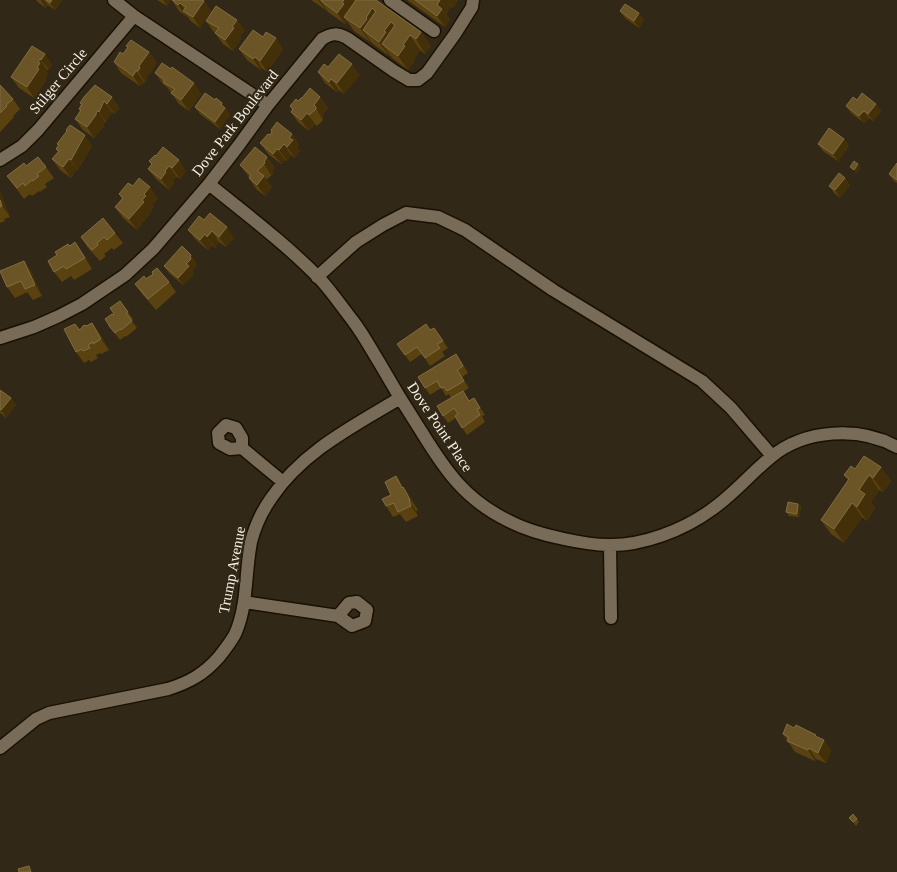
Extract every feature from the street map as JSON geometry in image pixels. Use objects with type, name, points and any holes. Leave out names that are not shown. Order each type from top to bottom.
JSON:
[{"type":"street","points":[[114,0],[134,16],[268,105]]},
{"type":"street","points":[[390,0],[434,31]]},
{"type":"street","name":"Dove Park Boulevard","points":[[0,338],[34,327],[82,304],[125,275],[154,249],[209,184],[268,105],[322,38],[331,34],[340,34],[409,80],[418,80],[427,73],[455,34],[472,7],[473,0]]},
{"type":"street","name":"Stilger Circle","points":[[0,160],[22,146],[38,130],[134,16]]},
{"type":"street","name":"Dove Point Place","points":[[209,184],[317,277],[356,324],[400,398],[451,476],[489,510],[526,529],[592,544],[610,545],[648,539],[667,534],[710,511],[772,456],[787,446],[804,439],[840,433],[877,439],[897,447]]},
{"type":"street","points":[[317,277],[356,242],[398,217],[406,214],[438,217],[465,230],[553,290],[702,381],[731,408],[772,456]]},
{"type":"street","name":"Trump Avenue","points":[[0,748],[36,719],[49,712],[168,689],[198,677],[209,669],[232,640],[238,626],[244,602],[254,532],[264,509],[283,482],[294,469],[314,452],[400,398]]},
{"type":"street","points":[[242,448],[283,482]]},
{"type":"street","points":[[610,545],[611,618]]},
{"type":"street","points":[[244,602],[338,616]]},
{"type":"building","points":[[172,0],[204,1],[193,17],[183,11],[186,7],[180,3],[178,5]]},
{"type":"building","points":[[321,0],[344,0],[342,3],[344,4],[337,13]]},
{"type":"building","points":[[356,0],[376,0],[421,32],[416,39],[410,35],[398,56],[382,44],[395,25],[391,22],[379,42],[363,30],[376,11],[372,8],[360,28],[344,17]]},
{"type":"building","points":[[415,0],[440,0],[437,5],[442,9],[437,16]]},
{"type":"building","points":[[625,4],[639,13],[634,21],[620,11]]},
{"type":"building","points":[[216,6],[237,20],[232,27],[234,28],[225,40],[215,33],[219,28],[206,21]]},
{"type":"building","points":[[253,30],[263,37],[266,32],[276,38],[260,61],[255,57],[253,59],[239,49]]},
{"type":"building","points":[[131,40],[149,52],[133,76],[114,62],[120,52],[123,54]]},
{"type":"building","points":[[32,46],[45,54],[38,62],[40,63],[37,68],[39,69],[27,87],[11,77]]},
{"type":"building","points":[[339,54],[352,64],[337,83],[331,79],[329,82],[318,72],[324,64],[328,67]]},
{"type":"building","points":[[162,63],[171,69],[172,67],[194,83],[181,100],[171,93],[175,89],[164,83],[164,79],[155,73]]},
{"type":"building","points":[[0,85],[13,99],[0,113]]},
{"type":"building","points":[[95,85],[112,97],[107,104],[104,101],[99,112],[96,113],[87,127],[75,119],[81,110],[79,109],[82,104],[80,103]]},
{"type":"building","points":[[310,88],[320,97],[314,105],[316,109],[309,115],[307,113],[301,120],[291,112],[293,109],[290,106],[296,99],[298,101],[302,98]]},
{"type":"building","points":[[205,93],[215,100],[216,98],[225,108],[215,122],[195,107]]},
{"type":"building","points":[[862,93],[876,104],[868,114],[864,111],[859,116],[846,106],[853,97],[857,100]]},
{"type":"building","points":[[277,122],[292,134],[289,138],[293,140],[287,147],[284,144],[273,154],[260,143],[268,134],[270,135]]},
{"type":"building","points":[[70,125],[85,135],[71,160],[69,159],[63,167],[52,159],[59,151],[56,149],[59,145],[57,144]]},
{"type":"building","points":[[829,128],[844,139],[833,154],[818,144]]},
{"type":"building","points":[[163,147],[179,160],[172,168],[169,166],[161,179],[148,169],[152,164],[149,161]]},
{"type":"building","points":[[255,147],[267,157],[265,163],[257,171],[264,176],[257,185],[249,178],[251,175],[240,165]]},
{"type":"building","points":[[38,157],[46,167],[37,174],[39,176],[33,181],[25,186],[23,183],[17,188],[7,176],[24,163],[26,166]]},
{"type":"building","points":[[854,161],[858,164],[854,170],[850,167]]},
{"type":"building","points":[[897,163],[897,180],[889,174]]},
{"type":"building","points":[[839,173],[845,178],[835,190],[829,186]]},
{"type":"building","points":[[139,178],[150,187],[144,194],[146,196],[142,200],[144,202],[129,219],[115,207],[123,198],[119,194],[128,183],[133,186]]},
{"type":"building","points":[[210,213],[227,227],[219,237],[212,231],[207,237],[205,234],[200,240],[188,230],[199,216],[204,220]]},
{"type":"building","points":[[103,218],[115,233],[107,240],[104,237],[92,250],[81,237]]},
{"type":"building","points":[[75,242],[85,258],[66,269],[64,266],[54,272],[48,261],[57,255],[55,252]]},
{"type":"building","points":[[182,246],[191,255],[191,259],[186,264],[189,266],[178,278],[164,266]]},
{"type":"building","points":[[24,261],[35,285],[25,289],[21,281],[7,287],[0,271]]},
{"type":"building","points":[[157,268],[169,282],[148,299],[135,284],[144,276],[146,279],[151,276],[152,272]]},
{"type":"building","points":[[120,301],[132,321],[115,333],[105,319],[114,314],[110,308]]},
{"type":"building","points":[[92,323],[101,339],[88,345],[90,348],[76,352],[64,329],[75,324],[79,330],[83,326]]},
{"type":"building","points":[[426,324],[430,330],[434,328],[443,341],[437,344],[440,348],[425,358],[417,347],[405,355],[397,344]]},
{"type":"building","points":[[456,354],[463,366],[457,370],[464,381],[447,391],[444,387],[441,388],[437,381],[425,388],[418,377]]},
{"type":"building","points":[[0,390],[11,398],[1,410],[0,409]]},
{"type":"building","points":[[463,391],[469,401],[474,398],[480,408],[477,409],[480,415],[462,428],[455,416],[458,414],[454,408],[443,416],[437,406]]},
{"type":"building","points":[[864,456],[881,467],[873,478],[869,475],[859,490],[865,494],[857,507],[852,503],[834,529],[821,520],[849,479],[844,475],[851,466],[855,469]]},
{"type":"building","points":[[396,476],[410,500],[411,506],[398,512],[394,503],[386,506],[382,499],[391,495],[385,482]]},
{"type":"building","points":[[788,502],[798,504],[797,514],[786,512]]},
{"type":"building","points":[[787,724],[794,728],[796,725],[824,740],[818,753],[787,741],[789,737],[783,734]]},
{"type":"building","points":[[853,814],[857,819],[853,822],[849,818]]},
{"type":"building","points":[[29,866],[31,872],[19,872],[18,869]]}]
